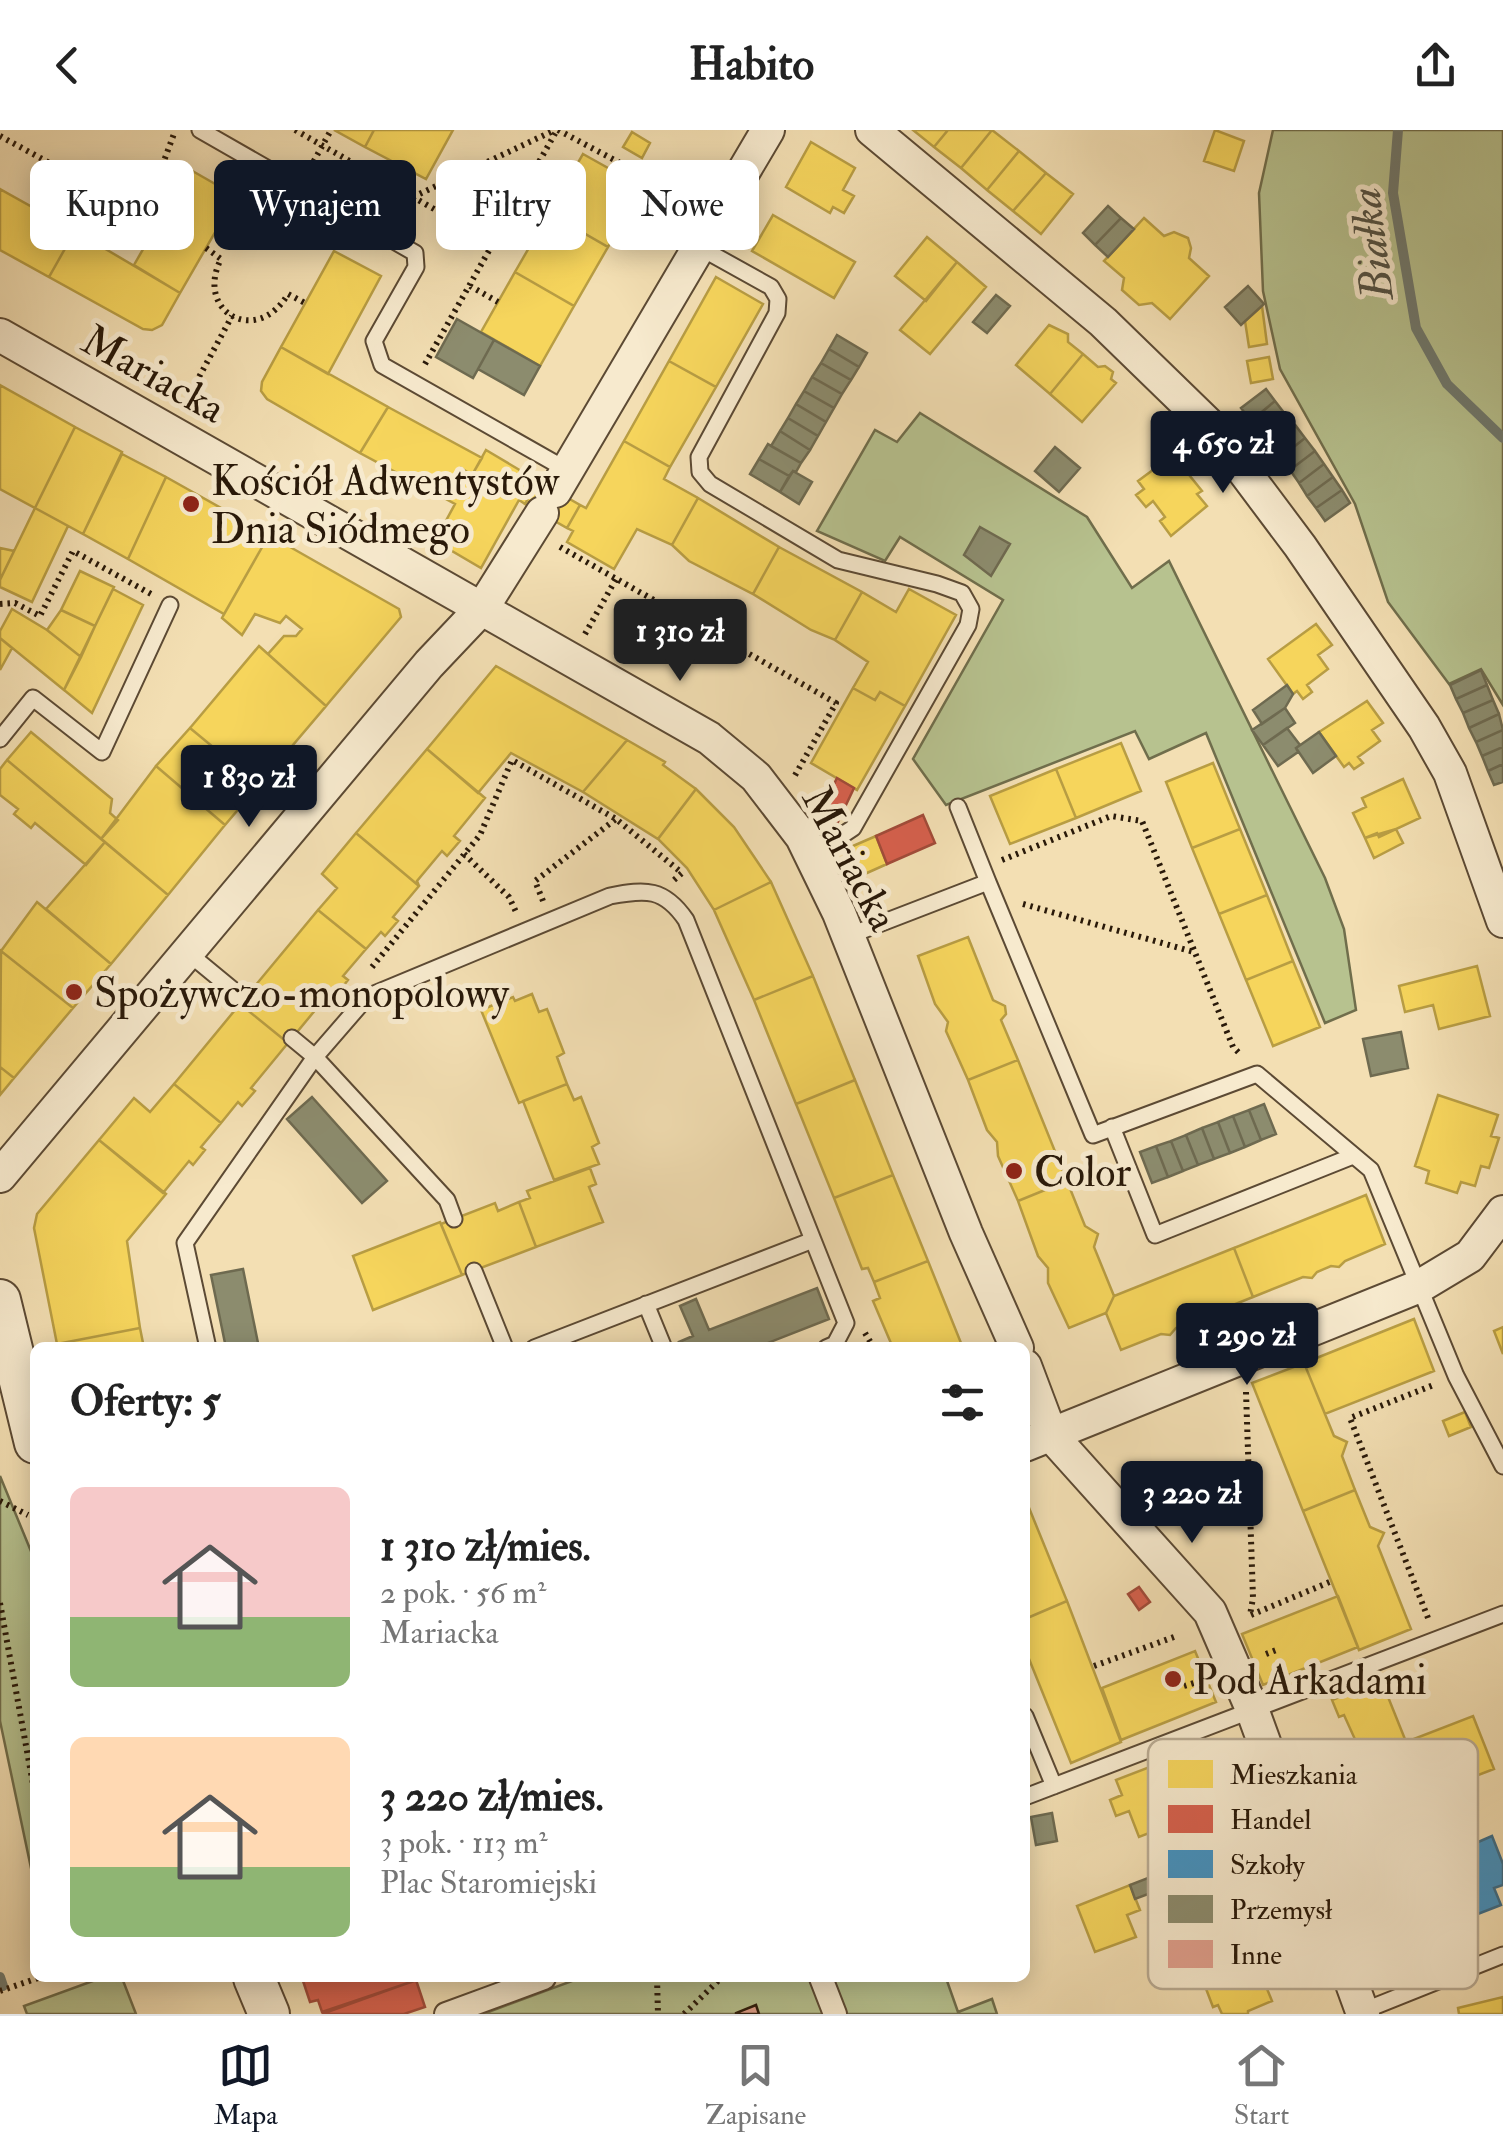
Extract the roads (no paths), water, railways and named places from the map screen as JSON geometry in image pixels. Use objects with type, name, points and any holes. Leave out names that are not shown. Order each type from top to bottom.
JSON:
[{"type":"street","points":[[750,160],[768,130]]},
{"type":"street","points":[[872,130],[1103,322],[1210,426],[1310,561],[1424,727],[1450,773],[1503,921]]},
{"type":"street","points":[[0,1176],[429,664],[482,607],[697,250]]},
{"type":"street","name":"Mariacka","points":[[0,335],[572,657],[710,738],[756,777],[808,850],[848,936],[966,1233],[1014,1342]]},
{"type":"street","points":[[1038,1440],[1420,1286],[1470,1256],[1503,1212]]},
{"type":"street","points":[[0,1300],[30,1423]]},
{"type":"street","points":[[1030,1394],[1038,1440],[1210,1612],[1263,1739]]},
{"type":"street","points":[[256,1982],[269,2014]]},
{"type":"street","points":[[446,2014],[533,1982]]},
{"type":"street","points":[[822,1982],[834,2014]]},
{"type":"street","points":[[1354,1989],[1363,2013]]},
{"type":"lane","points":[[200,130],[415,253],[416,267],[374,341],[382,365],[549,501]]},
{"type":"lane","points":[[704,250],[771,287],[778,299],[776,313],[699,457],[700,472],[710,484],[838,560],[962,593],[971,609],[968,625],[853,828],[832,842],[808,850]]},
{"type":"lane","points":[[0,739],[33,698],[102,752],[170,605]]},
{"type":"lane","points":[[958,808],[1093,1135],[1257,1074],[1371,1170],[1456,1376],[1503,1466]]},
{"type":"lane","points":[[848,936],[988,882]]},
{"type":"lane","points":[[207,1342],[185,1244],[315,1057],[366,997],[610,896],[636,891],[658,894],[674,904],[686,920],[846,1323],[836,1342]]},
{"type":"lane","points":[[186,952],[244,1000]]},
{"type":"lane","points":[[292,1038],[315,1057],[447,1200],[454,1219]]},
{"type":"lane","points":[[1112,1128],[1155,1235],[1353,1156]]},
{"type":"lane","points":[[549,1342],[813,1240]]},
{"type":"lane","points":[[474,1271],[498,1342]]},
{"type":"lane","points":[[646,1304],[662,1342]]},
{"type":"lane","points":[[1173,1739],[1503,1614]]},
{"type":"lane","points":[[1030,1728],[1054,1786]]},
{"type":"lane","points":[[1030,1795],[1148,1749]]},
{"type":"lane","points":[[1478,1965],[1503,1954]]},
{"type":"lane","points":[[1363,2013],[1420,1989]]},
{"type":"waterway","name":"Białka","points":[[1398,130],[1393,193],[1416,328],[1447,384],[1503,438]]},
{"type":"waterway","points":[[0,1977],[3,1986]]},
{"type":"place","name":"Kościół Adwentystów Dnia Siódmego","points":[[191,504]]},
{"type":"place","name":"Spożywczo-monopolowy","points":[[74,992]]},
{"type":"place","name":"Color","points":[[1014,1171]]},
{"type":"place","name":"Pod Arkadami","points":[[1173,1679]]}]
